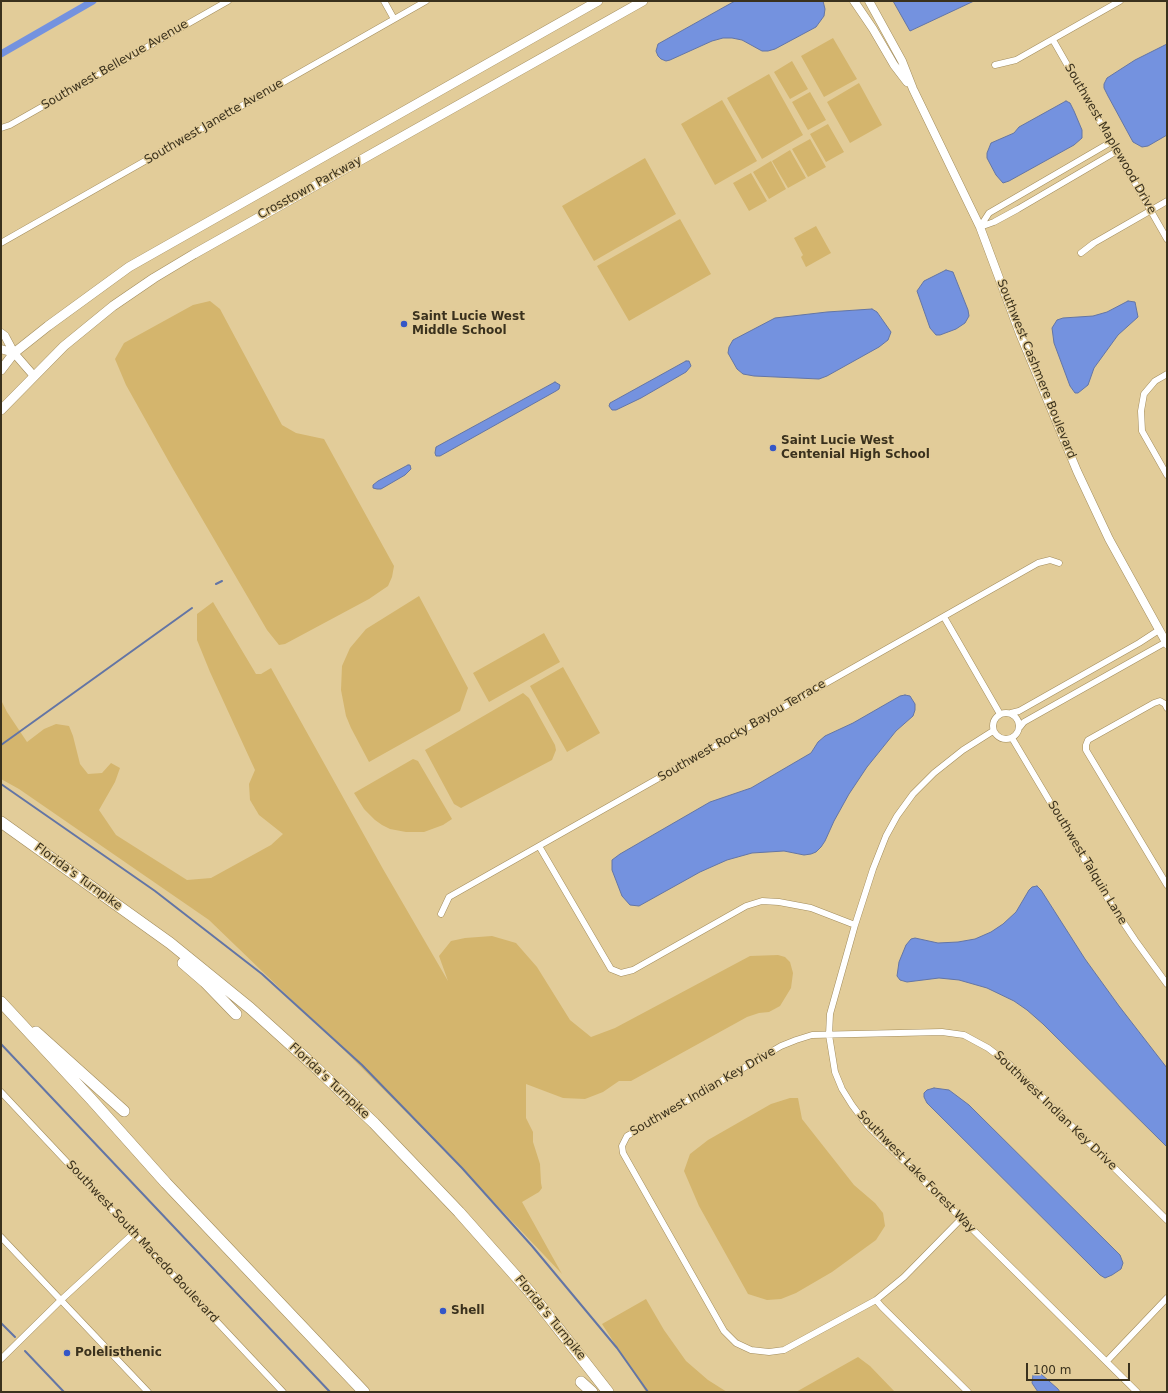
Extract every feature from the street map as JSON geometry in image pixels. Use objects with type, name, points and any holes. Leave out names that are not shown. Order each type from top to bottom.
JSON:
[{"type":"highway","name":"Florida's Turnpike","points":[[1,822],[170,943],[250,1008],[313,1065],[374,1123],[459,1212],[529,1291],[608,1392]]},
{"type":"highway","points":[[142,923],[168,949],[205,982],[236,1014]]},
{"type":"highway","points":[[1,1002],[124,1111]]},
{"type":"highway","points":[[1,1002],[166,1183],[364,1392]]},
{"type":"highway","points":[[582,1382],[592,1392]]},
{"type":"main road","name":"Crosstown Parkway","points":[[1,370],[14,353],[128,267],[598,1]]},
{"type":"main road","name":"Crosstown Parkway","points":[[1,410],[64,346],[113,306],[154,278],[643,1]]},
{"type":"street","name":"Southwest Bellevue Avenue","points":[[1,128],[10,125],[228,1]]},
{"type":"street","points":[[384,1],[394,19]]},
{"type":"street","name":"Southwest Janette Avenue","points":[[1,243],[426,1]]},
{"type":"street","name":"Southwest Cashmere Boulevard","points":[[854,1],[873,29],[894,65],[913,89]]},
{"type":"street","name":"Southwest Cashmere Boulevard","points":[[869,1],[902,61],[913,89],[980,228],[1020,334],[1077,471],[1109,538],[1163,628],[1167,643]]},
{"type":"street","points":[[995,65],[1016,60],[1120,1]]},
{"type":"street","name":"Southwest Maplewood Drive","points":[[1053,40],[1167,239]]},
{"type":"street","points":[[980,228],[989,213],[1111,142]]},
{"type":"street","points":[[980,228],[1018,209],[1117,151]]},
{"type":"street","points":[[1081,253],[1094,243],[1167,201]]},
{"type":"street","points":[[1,333],[5,336],[14,353],[34,376]]},
{"type":"street","points":[[1,349],[14,353]]},
{"type":"street","points":[[1167,374],[1155,381],[1144,394],[1141,411],[1142,431],[1167,475]]},
{"type":"street","name":"Southwest Rocky Bayou Terrace","points":[[441,914],[449,897],[1038,563],[1050,560],[1059,563]]},
{"type":"street","points":[[944,617],[1000,714]]},
{"type":"street","points":[[1163,628],[1019,711],[1000,714],[994,719],[993,724],[996,735],[1002,739],[1012,738],[1024,722],[1167,643]]},
{"type":"street","points":[[1069,683],[1071,689],[1077,692]]},
{"type":"street","points":[[1167,708],[1165,704],[1160,701],[1154,703],[1088,740],[1086,745],[1086,750],[1167,885]]},
{"type":"street","points":[[1011,713],[1017,718],[1020,727]]},
{"type":"street","name":"Southwest Lake Forest Way","points":[[994,731],[963,750],[934,773],[913,794],[897,816],[886,836],[873,869],[855,925],[830,1014],[829,1035],[835,1072],[842,1089],[852,1105],[880,1139],[1137,1392]]},
{"type":"street","name":"Southwest Talquin Lane","points":[[1012,738],[1108,901],[1167,984]]},
{"type":"street","points":[[539,846],[611,969],[621,973],[633,970],[746,906],[762,902],[779,902],[811,908],[855,925]]},
{"type":"street","name":"Southwest Indian Key Drive","points":[[961,1219],[904,1277],[876,1300],[784,1350],[769,1352],[751,1350],[736,1343],[724,1331],[623,1153],[622,1146],[627,1136],[774,1050],[796,1040],[812,1035],[942,1032],[964,1035],[988,1048],[1010,1064],[1167,1220]]},
{"type":"street","name":"Southwest South Macedo Boulevard","points":[[1,1092],[283,1392]]},
{"type":"street","points":[[1,1359],[61,1300],[134,1233]]},
{"type":"street","points":[[1,1237],[148,1392]]},
{"type":"street","points":[[1107,1361],[1167,1298]]},
{"type":"street","points":[[876,1300],[968,1392]]},
{"type":"shaded area","points":[[833,38],[857,79],[824,97],[801,56]]},
{"type":"shaded area","points":[[792,61],[808,89],[790,99],[774,72]]},
{"type":"shaded area","points":[[769,74],[803,135],[762,159],[727,98]]},
{"type":"shaded area","points":[[859,83],[882,125],[850,143],[827,102]]},
{"type":"shaded area","points":[[810,92],[826,120],[808,130],[792,102]]},
{"type":"shaded area","points":[[722,100],[757,161],[715,185],[681,124]]},
{"type":"shaded area","points":[[828,124],[844,152],[826,162],[810,134]]},
{"type":"shaded area","points":[[810,139],[826,167],[808,177],[792,149]]},
{"type":"shaded area","points":[[790,150],[806,178],[788,188],[772,161]]},
{"type":"shaded area","points":[[645,158],[676,214],[594,261],[562,206]]},
{"type":"shaded area","points":[[771,161],[786,189],[769,199],[753,172]]},
{"type":"shaded area","points":[[751,173],[767,201],[749,211],[733,183]]},
{"type":"shaded area","points":[[680,219],[711,274],[629,321],[597,266]]},
{"type":"shaded area","points":[[816,226],[831,253],[806,267],[801,257],[803,255],[794,238]]},
{"type":"shaded area","points":[[210,301],[220,309],[282,425],[296,433],[324,439],[394,566],[392,577],[388,586],[369,599],[285,644],[279,645],[267,630],[173,469],[126,385],[115,359],[124,343],[193,305]]},
{"type":"shaded area","points":[[419,596],[468,688],[460,711],[369,762],[346,716],[341,690],[342,666],[350,648],[366,629]]},
{"type":"shaded area","points":[[213,602],[256,674],[261,674],[271,668],[383,869],[448,981],[439,956],[451,941],[465,938],[492,936],[516,943],[537,967],[570,1020],[591,1037],[615,1028],[750,956],[778,955],[785,957],[790,962],[793,973],[791,988],[780,1006],[769,1012],[759,1013],[747,1017],[631,1081],[619,1081],[603,1092],[585,1099],[563,1098],[526,1084],[526,1118],[533,1132],[533,1142],[540,1164],[542,1188],[539,1192],[522,1202],[562,1274],[452,1158],[350,1056],[209,920],[19,789],[1,779],[1,700],[7,712],[27,742],[44,729],[56,724],[69,726],[80,764],[88,774],[102,773],[111,763],[120,768],[115,782],[99,810],[116,835],[187,880],[211,878],[271,845],[283,834],[259,815],[250,800],[249,784],[255,770],[197,640],[197,614]]},
{"type":"shaded area","points":[[544,633],[560,662],[489,702],[473,673]]},
{"type":"shaded area","points":[[563,667],[600,733],[567,752],[530,686]]},
{"type":"shaded area","points":[[523,693],[529,698],[555,745],[556,750],[552,760],[461,808],[454,804],[425,750]]},
{"type":"shaded area","points":[[413,759],[418,761],[452,819],[443,825],[424,832],[406,832],[390,829],[382,825],[364,809],[354,793]]},
{"type":"shaded area","points":[[790,1098],[798,1098],[802,1119],[854,1185],[875,1203],[883,1213],[885,1226],[876,1240],[832,1272],[796,1293],[781,1299],[767,1300],[748,1294],[699,1206],[684,1171],[690,1154],[708,1140],[771,1104]]},
{"type":"shaded area","points":[[646,1299],[664,1330],[686,1361],[708,1380],[727,1392],[646,1392],[602,1324]]},
{"type":"shaded area","points":[[858,1357],[870,1366],[895,1392],[796,1392]]},
{"type":"water","points":[[735,1],[823,1],[825,9],[824,16],[816,27],[775,49],[768,51],[762,51],[742,40],[723,38],[712,41],[670,60],[666,61],[658,56],[656,51],[658,44]]},
{"type":"water","points":[[893,1],[974,1],[910,31]]},
{"type":"water","points":[[1167,44],[1167,135],[1148,146],[1142,147],[1133,142],[1104,88],[1104,84],[1107,78],[1135,60]]},
{"type":"water","points":[[1066,101],[1070,103],[1074,111],[1082,130],[1082,138],[1074,145],[1003,183],[996,175],[987,158],[987,153],[991,143],[1014,133],[1019,127]]},
{"type":"water","points":[[946,270],[953,272],[969,316],[965,323],[956,329],[936,335],[930,328],[917,291],[924,281]]},
{"type":"water","points":[[1128,301],[1135,302],[1138,317],[1118,335],[1094,368],[1088,385],[1078,393],[1075,393],[1070,386],[1054,343],[1052,328],[1057,320],[1063,318],[1093,316],[1107,312]]},
{"type":"water","points":[[872,309],[877,312],[891,332],[888,340],[879,347],[819,379],[754,376],[743,374],[737,369],[728,353],[729,347],[733,340],[775,318]]},
{"type":"water","points":[[686,361],[689,361],[691,366],[686,372],[641,398],[616,410],[612,410],[609,406],[610,403]]},
{"type":"water","points":[[555,382],[560,385],[559,389],[556,391],[440,456],[436,456],[436,447]]},
{"type":"water","points":[[410,465],[411,469],[405,475],[381,489],[373,488],[373,485],[378,481]]},
{"type":"water","points":[[900,696],[910,696],[915,704],[913,716],[896,731],[867,767],[849,794],[825,841],[816,852],[804,855],[784,851],[752,853],[727,860],[700,872],[639,906],[630,905],[622,896],[612,870],[612,860],[620,854],[710,802],[751,788],[811,753],[818,742],[825,736],[853,723]]},
{"type":"water","points":[[1037,886],[1085,959],[1167,1068],[1167,1147],[1043,1024],[1014,1001],[987,988],[959,980],[939,978],[907,982],[900,980],[897,976],[899,962],[906,945],[911,939],[915,938],[938,943],[975,939],[991,932],[1003,924],[1016,912],[1029,890],[1032,887]]},
{"type":"water","points":[[934,1088],[949,1090],[969,1105],[1120,1255],[1123,1263],[1121,1269],[1105,1278],[1100,1275],[927,1103],[924,1093],[927,1090]]},
{"type":"water","points":[[1041,1374],[1060,1392],[1038,1392],[1032,1383],[1033,1375]]},
{"type":"waterway","points":[[1,54],[93,1]]},
{"type":"waterway","points":[[216,584],[222,581]]},
{"type":"waterway","points":[[1,745],[192,608]]},
{"type":"waterway","points":[[1,784],[155,891],[262,974],[362,1065],[462,1168],[532,1246],[617,1348],[648,1392]]},
{"type":"waterway","points":[[1,1044],[330,1392]]},
{"type":"waterway","points":[[1,1323],[15,1337]]},
{"type":"waterway","points":[[25,1351],[64,1392]]},
{"type":"place","name":"Saint Lucie West Middle School","points":[[404,324]]},
{"type":"place","name":"Saint Lucie West Centenial High School","points":[[773,448]]},
{"type":"place","name":"Shell","points":[[443,1311]]},
{"type":"place","name":"Polelisthenic","points":[[67,1353]]}]
